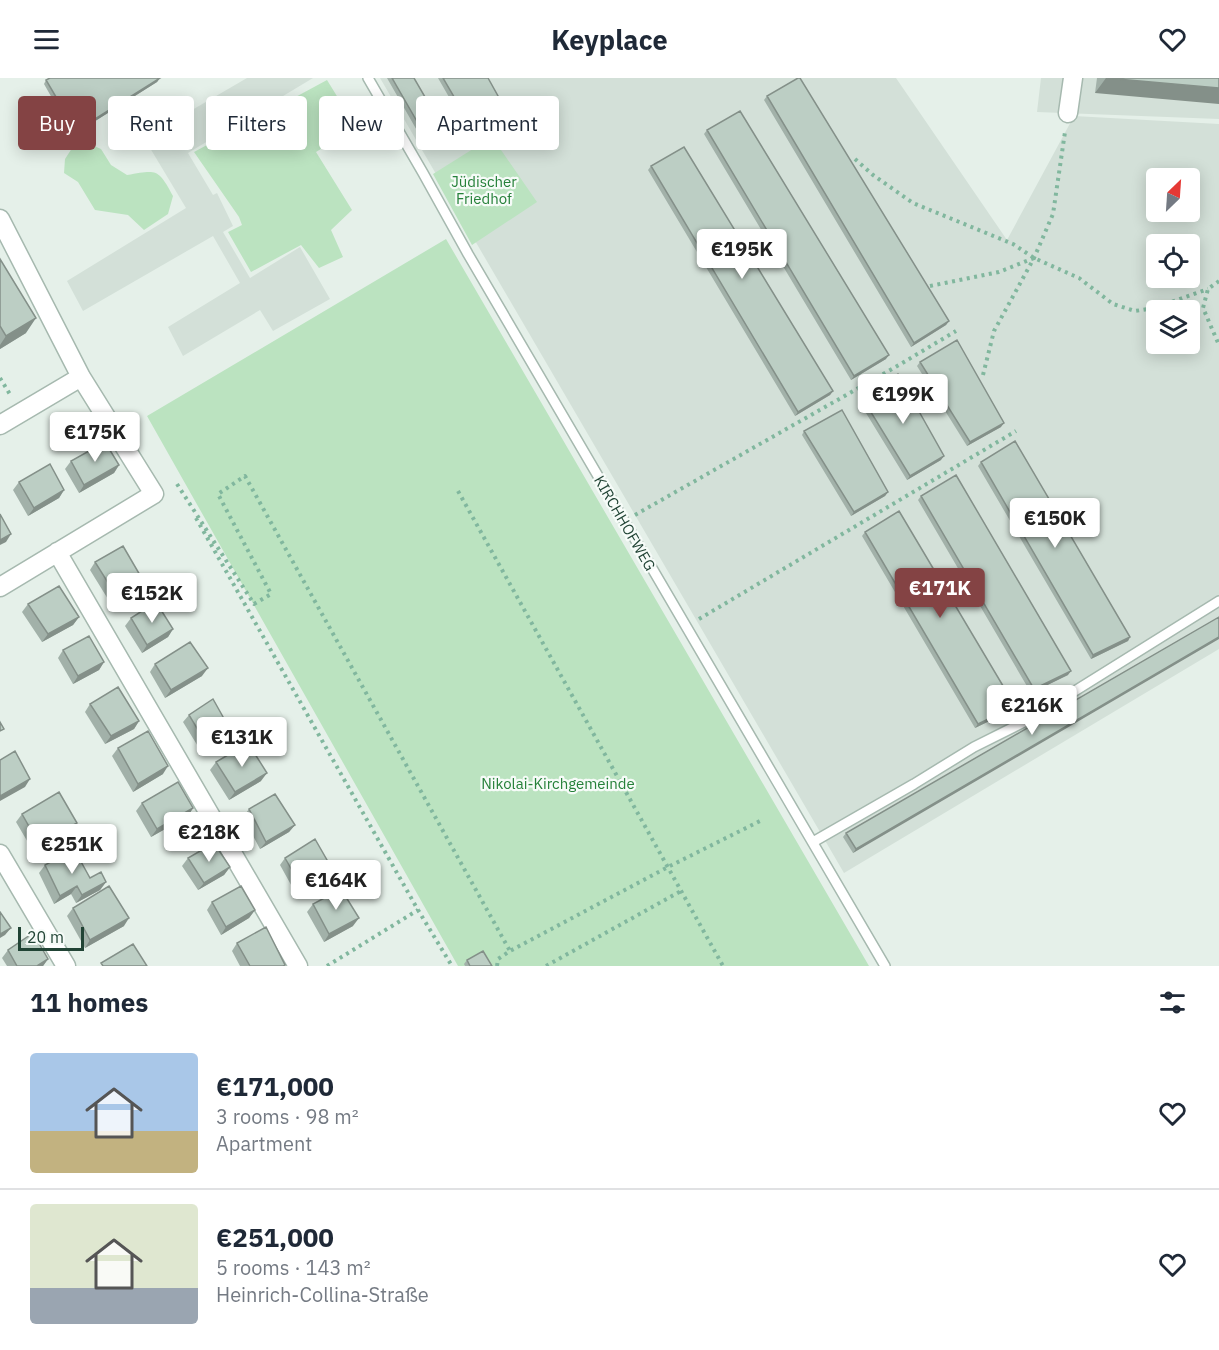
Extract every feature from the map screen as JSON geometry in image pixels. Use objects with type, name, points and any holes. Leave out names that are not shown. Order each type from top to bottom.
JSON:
[{"type":"street","points":[[1068,113],[1073,78]]},
{"type":"street","points":[[0,219],[81,377],[154,494],[0,587]]},
{"type":"street","points":[[0,425],[81,377]]},
{"type":"street","points":[[57,552],[298,966]]},
{"type":"street","points":[[0,854],[66,966]]},
{"type":"lane","name":"KIRCHHOFWEG","points":[[368,78],[468,254],[885,966]]},
{"type":"lane","points":[[813,842],[974,747],[1030,719],[1219,601]]},
{"type":"path","points":[[983,375],[994,332],[1034,258],[1053,214],[1068,113]]},
{"type":"path","points":[[855,159],[873,175],[913,203],[1013,244],[1034,258],[1079,278],[1113,304],[1135,311],[1154,308],[1208,289],[1219,281]]},
{"type":"path","points":[[930,286],[999,272],[1034,258]]},
{"type":"path","points":[[1208,289],[1203,308],[1219,345]]},
{"type":"path","points":[[624,521],[956,331]]},
{"type":"path","points":[[686,626],[1016,431]]},
{"type":"path","points":[[177,484],[254,604],[271,594],[218,494],[245,476],[510,951]]},
{"type":"path","points":[[154,494],[177,484]]},
{"type":"path","points":[[177,484],[452,966]]},
{"type":"path","points":[[458,491],[723,966]]},
{"type":"path","points":[[497,966],[498,959],[510,951],[762,820]]},
{"type":"path","points":[[546,966],[681,891]]},
{"type":"path","points":[[327,966],[418,910]]},
{"type":"shaded area","points":[[247,78],[313,78],[283,96],[216,96]]},
{"type":"shaded area","points":[[380,78],[896,78],[1007,240],[1074,116],[1219,124],[1219,649],[844,873],[422,150],[559,150],[559,96],[416,96],[416,140],[404,119],[404,96],[391,96]]},
{"type":"shaded area","points":[[1041,78],[1219,78],[1219,119],[1037,112]]},
{"type":"shaded area","points":[[206,102],[206,142],[194,149],[194,109]]},
{"type":"shaded area","points":[[151,150],[193,150],[188,153],[213,195],[217,193],[233,226],[223,232],[250,278],[300,247],[330,299],[273,331],[260,310],[183,356],[168,327],[240,283],[213,236],[83,311],[67,281],[186,208]]},
{"type":"green space","points":[[327,80],[337,96],[319,96],[319,150],[316,152],[352,210],[331,230],[343,257],[319,268],[301,245],[251,272],[228,232],[242,225],[239,217],[194,152],[206,146],[206,150],[307,150],[307,96],[297,96]]},
{"type":"green space","points":[[96,147],[101,149],[111,165],[127,175],[156,173],[164,180],[173,196],[168,214],[144,230],[128,215],[95,210],[78,182],[64,173],[65,159],[71,150],[96,150]]},
{"type":"green space","name":"Jüdischer Friedhof","points":[[471,150],[501,150],[537,202],[472,245],[433,174]]},
{"type":"green space","name":"Nikolai-Kirchgemeinde","points":[[446,239],[869,966],[458,966],[147,416]]},
{"type":"building","points":[[50,78],[160,78],[131,96],[108,96],[108,111],[96,118],[96,96],[55,96],[46,80]]},
{"type":"building","points":[[392,78],[414,78],[424,96],[416,96],[416,120],[404,96]]},
{"type":"building","points":[[443,78],[488,78],[498,96],[454,96]]},
{"type":"building","points":[[798,78],[949,321],[914,343],[767,96]]},
{"type":"building","points":[[1106,78],[1219,78],[1219,88]]},
{"type":"building","points":[[740,111],[889,355],[854,376],[707,130]]},
{"type":"building","points":[[684,147],[833,391],[798,412],[651,166]]},
{"type":"building","points":[[0,259],[36,318],[6,336],[0,326]]},
{"type":"building","points":[[957,340],[1004,423],[970,442],[920,362]]},
{"type":"building","points":[[898,374],[944,456],[910,476],[861,396]]},
{"type":"building","points":[[842,410],[888,492],[854,512],[804,431]]},
{"type":"building","points":[[1015,441],[1130,637],[1093,655],[981,462]]},
{"type":"building","points":[[105,442],[119,465],[84,485],[71,461]]},
{"type":"building","points":[[50,464],[64,490],[34,508],[19,482]]},
{"type":"building","points":[[956,475],[1071,671],[1034,689],[921,496]]},
{"type":"building","points":[[899,511],[1015,706],[978,724],[865,532]]},
{"type":"building","points":[[0,514],[11,534],[0,540]]},
{"type":"building","points":[[123,546],[144,582],[117,597],[95,562]]},
{"type":"building","points":[[59,586],[79,617],[48,634],[28,604]]},
{"type":"building","points":[[156,602],[173,629],[147,645],[131,618]]},
{"type":"building","points":[[1219,617],[1219,637],[856,849],[846,833]]},
{"type":"building","points":[[89,636],[104,662],[78,676],[63,650]]},
{"type":"building","points":[[190,642],[208,668],[171,690],[155,664]]},
{"type":"building","points":[[118,687],[139,721],[111,736],[90,704]]},
{"type":"building","points":[[213,699],[227,724],[204,740],[189,715]]},
{"type":"building","points":[[148,731],[168,766],[138,784],[118,748]]},
{"type":"building","points":[[248,743],[267,773],[235,792],[216,762]]},
{"type":"building","points":[[15,751],[30,779],[0,796],[0,760]]},
{"type":"building","points":[[178,782],[193,808],[157,829],[142,803]]},
{"type":"building","points":[[59,792],[77,823],[39,844],[22,814]]},
{"type":"building","points":[[275,794],[295,825],[266,842],[249,809]]},
{"type":"building","points":[[315,839],[331,867],[300,884],[285,858]]},
{"type":"building","points":[[214,843],[230,867],[204,883],[188,858]]},
{"type":"building","points":[[74,849],[90,878],[101,872],[106,882],[82,895],[77,886],[60,896],[45,865]]},
{"type":"building","points":[[109,886],[129,918],[90,940],[73,908]]},
{"type":"building","points":[[241,886],[255,910],[226,927],[212,902]]},
{"type":"building","points":[[341,889],[359,918],[329,934],[313,904]]},
{"type":"building","points":[[0,912],[11,928],[0,934]]},
{"type":"building","points":[[266,927],[285,965],[283,966],[250,966],[237,943]]},
{"type":"building","points":[[33,933],[48,959],[37,966],[17,966],[8,950]]},
{"type":"building","points":[[133,944],[147,966],[103,966],[101,963]]},
{"type":"building","points":[[483,951],[492,966],[470,966],[467,960]]}]
